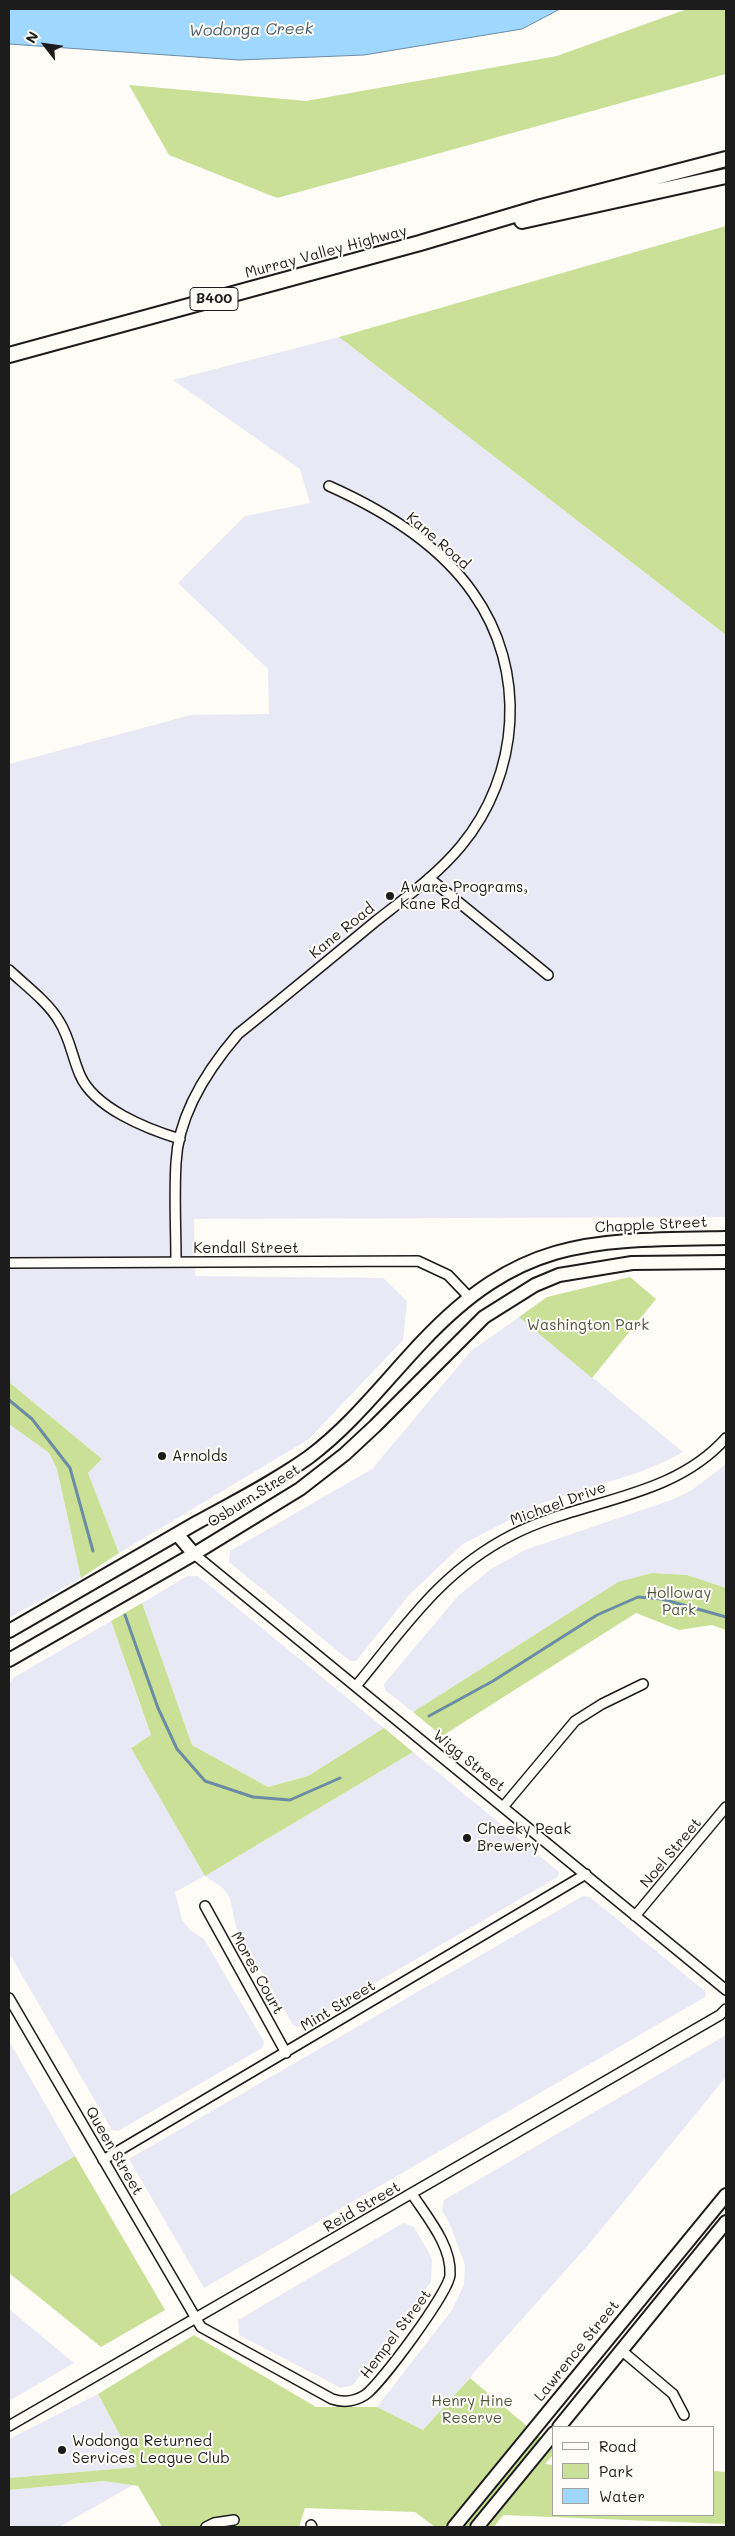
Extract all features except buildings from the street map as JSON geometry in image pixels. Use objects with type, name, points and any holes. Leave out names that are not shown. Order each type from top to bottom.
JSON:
[{"type":"main road","name":"Murray Valley Highway","points":[[9,355],[420,243],[541,207],[726,160]]},
{"type":"main road","name":"Murray Valley Highway","points":[[420,243],[726,176]]},
{"type":"street","name":"Kane Road","points":[[176,1262],[176,1162],[180,1139],[200,1088],[216,1060],[238,1034],[429,878],[460,846],[480,819],[491,798],[506,755],[511,714],[507,673],[494,630],[480,603],[460,576],[441,557],[386,515],[329,486]]},
{"type":"street","points":[[429,878],[548,975]]},
{"type":"street","points":[[9,970],[59,1020],[67,1036],[80,1075],[93,1095],[148,1130],[180,1139]]},
{"type":"street","name":"Chapple Street","points":[[470,1298],[518,1266],[566,1249],[627,1240],[726,1238]]},
{"type":"street","name":"Kendall Street","points":[[9,1263],[418,1261],[448,1275],[470,1298]]},
{"type":"street","points":[[470,1298],[484,1316],[535,1285],[559,1275],[632,1263],[726,1262]]},
{"type":"street","name":"Osburn Street","points":[[9,1632],[288,1471],[318,1450],[448,1316],[470,1298]]},
{"type":"street","name":"Osburn Street","points":[[9,1660],[194,1554],[300,1489],[345,1454],[484,1316]]},
{"type":"street","name":"Michael Drive","points":[[356,1686],[431,1594],[456,1570],[483,1551],[513,1534],[544,1521],[664,1484],[695,1465],[726,1438]]},
{"type":"street","points":[[177,1534],[194,1554]]},
{"type":"street","name":"Wigg Street","points":[[194,1554],[726,1990]]},
{"type":"street","points":[[503,1807],[575,1721],[602,1704],[642,1684]]},
{"type":"street","name":"Noel Street","points":[[635,1916],[726,1807]]},
{"type":"street","name":"Mint Street","points":[[103,2160],[586,1874]]},
{"type":"street","name":"Mores Court","points":[[205,1906],[286,2053]]},
{"type":"street","name":"Queen Street","points":[[9,1998],[196,2318]]},
{"type":"street","name":"Reid Street","points":[[9,2426],[720,2015],[726,2009]]},
{"type":"street","name":"Hempel Street","points":[[196,2318],[200,2327],[332,2399],[346,2402],[360,2398],[371,2390],[439,2302],[450,2280],[448,2254],[412,2194]]},
{"type":"street","name":"Lawrence Street","points":[[454,2527],[726,2195]]},
{"type":"street","points":[[560,2426],[726,2222],[713,2211]]},
{"type":"street","points":[[608,2340],[673,2394],[684,2415]]},
{"type":"street","points":[[471,2506],[481,2522],[552,2435]]},
{"type":"street","points":[[206,2527],[214,2523],[234,2520]]},
{"type":"shaded area","points":[[339,337],[726,635],[726,1217],[194,1219],[195,1276],[383,1278],[407,1301],[403,1340],[309,1439],[119,1553],[88,1473],[102,1459],[9,1382],[9,764],[191,715],[269,714],[268,669],[178,583],[245,516],[310,503],[300,469],[173,380]]},
{"type":"shaded area","points":[[519,1317],[683,1452],[637,1473],[542,1503],[463,1544],[410,1594],[356,1661],[350,1661],[229,1562],[230,1551],[372,1469],[471,1351]]},
{"type":"shaded area","points":[[9,1424],[49,1453],[57,1469],[81,1578],[9,1618]]},
{"type":"shaded area","points":[[726,1464],[726,1588],[687,1575],[652,1573],[617,1583],[413,1712],[385,1690],[384,1684],[458,1596],[491,1569],[525,1550],[674,1499],[692,1490]]},
{"type":"shaded area","points":[[187,1576],[198,1576],[384,1728],[308,1776],[268,1787],[192,1745],[142,1603]]},
{"type":"shaded area","points":[[111,1621],[151,1736],[131,1747],[205,1876],[175,1892],[182,1920],[190,1930],[204,1939],[264,2042],[262,2048],[118,2131],[112,2130],[9,1953],[9,1685],[13,1678]]},
{"type":"shaded area","points":[[413,1752],[559,1872],[558,1877],[299,2027],[293,2025],[236,1927],[230,1898],[223,1888],[205,1876]]},
{"type":"shaded area","points":[[583,1896],[590,1897],[706,1992],[705,1997],[204,2288],[129,2159]]},
{"type":"shaded area","points":[[726,2035],[726,2077],[589,2244],[423,2430],[377,2407],[452,2310],[464,2285],[465,2265],[451,2227],[442,2210],[444,2200]]},
{"type":"shaded area","points":[[9,2041],[75,2156],[9,2196]]},
{"type":"shaded area","points":[[403,2223],[414,2227],[428,2251],[432,2260],[431,2282],[353,2385],[341,2388],[239,2335],[238,2320]]},
{"type":"shaded area","points":[[9,2309],[74,2363],[9,2401]]},
{"type":"shaded area","points":[[98,2394],[137,2467],[9,2478],[9,2439]]},
{"type":"shaded area","points":[[104,2481],[133,2485],[59,2527],[9,2527],[9,2490]]},
{"type":"green space","points":[[687,9],[726,9],[726,74],[277,198],[169,155],[129,85],[306,101],[557,56]]},
{"type":"green space","points":[[726,226],[726,635],[339,337]]},
{"type":"green space","name":"Washington Park","points":[[630,1277],[656,1299],[592,1378],[519,1317],[547,1297]]},
{"type":"green space","points":[[9,1382],[102,1459],[88,1473],[119,1553],[81,1578],[57,1469],[49,1453],[9,1424]]},
{"type":"green space","name":"Holloway Park","points":[[652,1573],[687,1575],[726,1588],[726,1630],[712,1625],[679,1630],[636,1613],[442,1736],[413,1712],[618,1582]]},
{"type":"green space","points":[[142,1603],[192,1745],[268,1787],[308,1776],[384,1728],[413,1752],[205,1876],[131,1748],[151,1735],[111,1621]]},
{"type":"green space","points":[[75,2156],[165,2310],[101,2347],[9,2273],[9,2196]]},
{"type":"green space","name":"Henry Hine Reserve","points":[[194,2335],[316,2407],[377,2407],[423,2430],[470,2378],[552,2447],[552,2456],[545,2464],[552,2465],[552,2516],[715,2516],[715,2471],[726,2472],[726,2524],[503,2515],[494,2527],[435,2527],[415,2512],[305,2508],[299,2527],[162,2527],[138,2486],[104,2481],[9,2490],[9,2478],[137,2467],[98,2394]]},
{"type":"water","name":"Wodonga Creek","points":[[9,9],[560,9],[522,29],[364,55],[239,60],[9,44]]},
{"type":"waterway","points":[[9,1400],[32,1419],[70,1468],[93,1551]]},
{"type":"waterway","points":[[429,1716],[493,1681],[597,1615],[638,1597],[662,1599],[726,1617]]},
{"type":"waterway","points":[[125,1615],[158,1708],[177,1749],[205,1781],[253,1797],[290,1800],[340,1778]]},
{"type":"place","name":"Aware Programs, Kane Rd","points":[[390,896]]},
{"type":"place","name":"Arnolds","points":[[162,1456]]},
{"type":"place","name":"Cheeky Peak Brewery","points":[[467,1838]]},
{"type":"place","name":"Wodonga Returned Services League Club","points":[[62,2450]]}]
